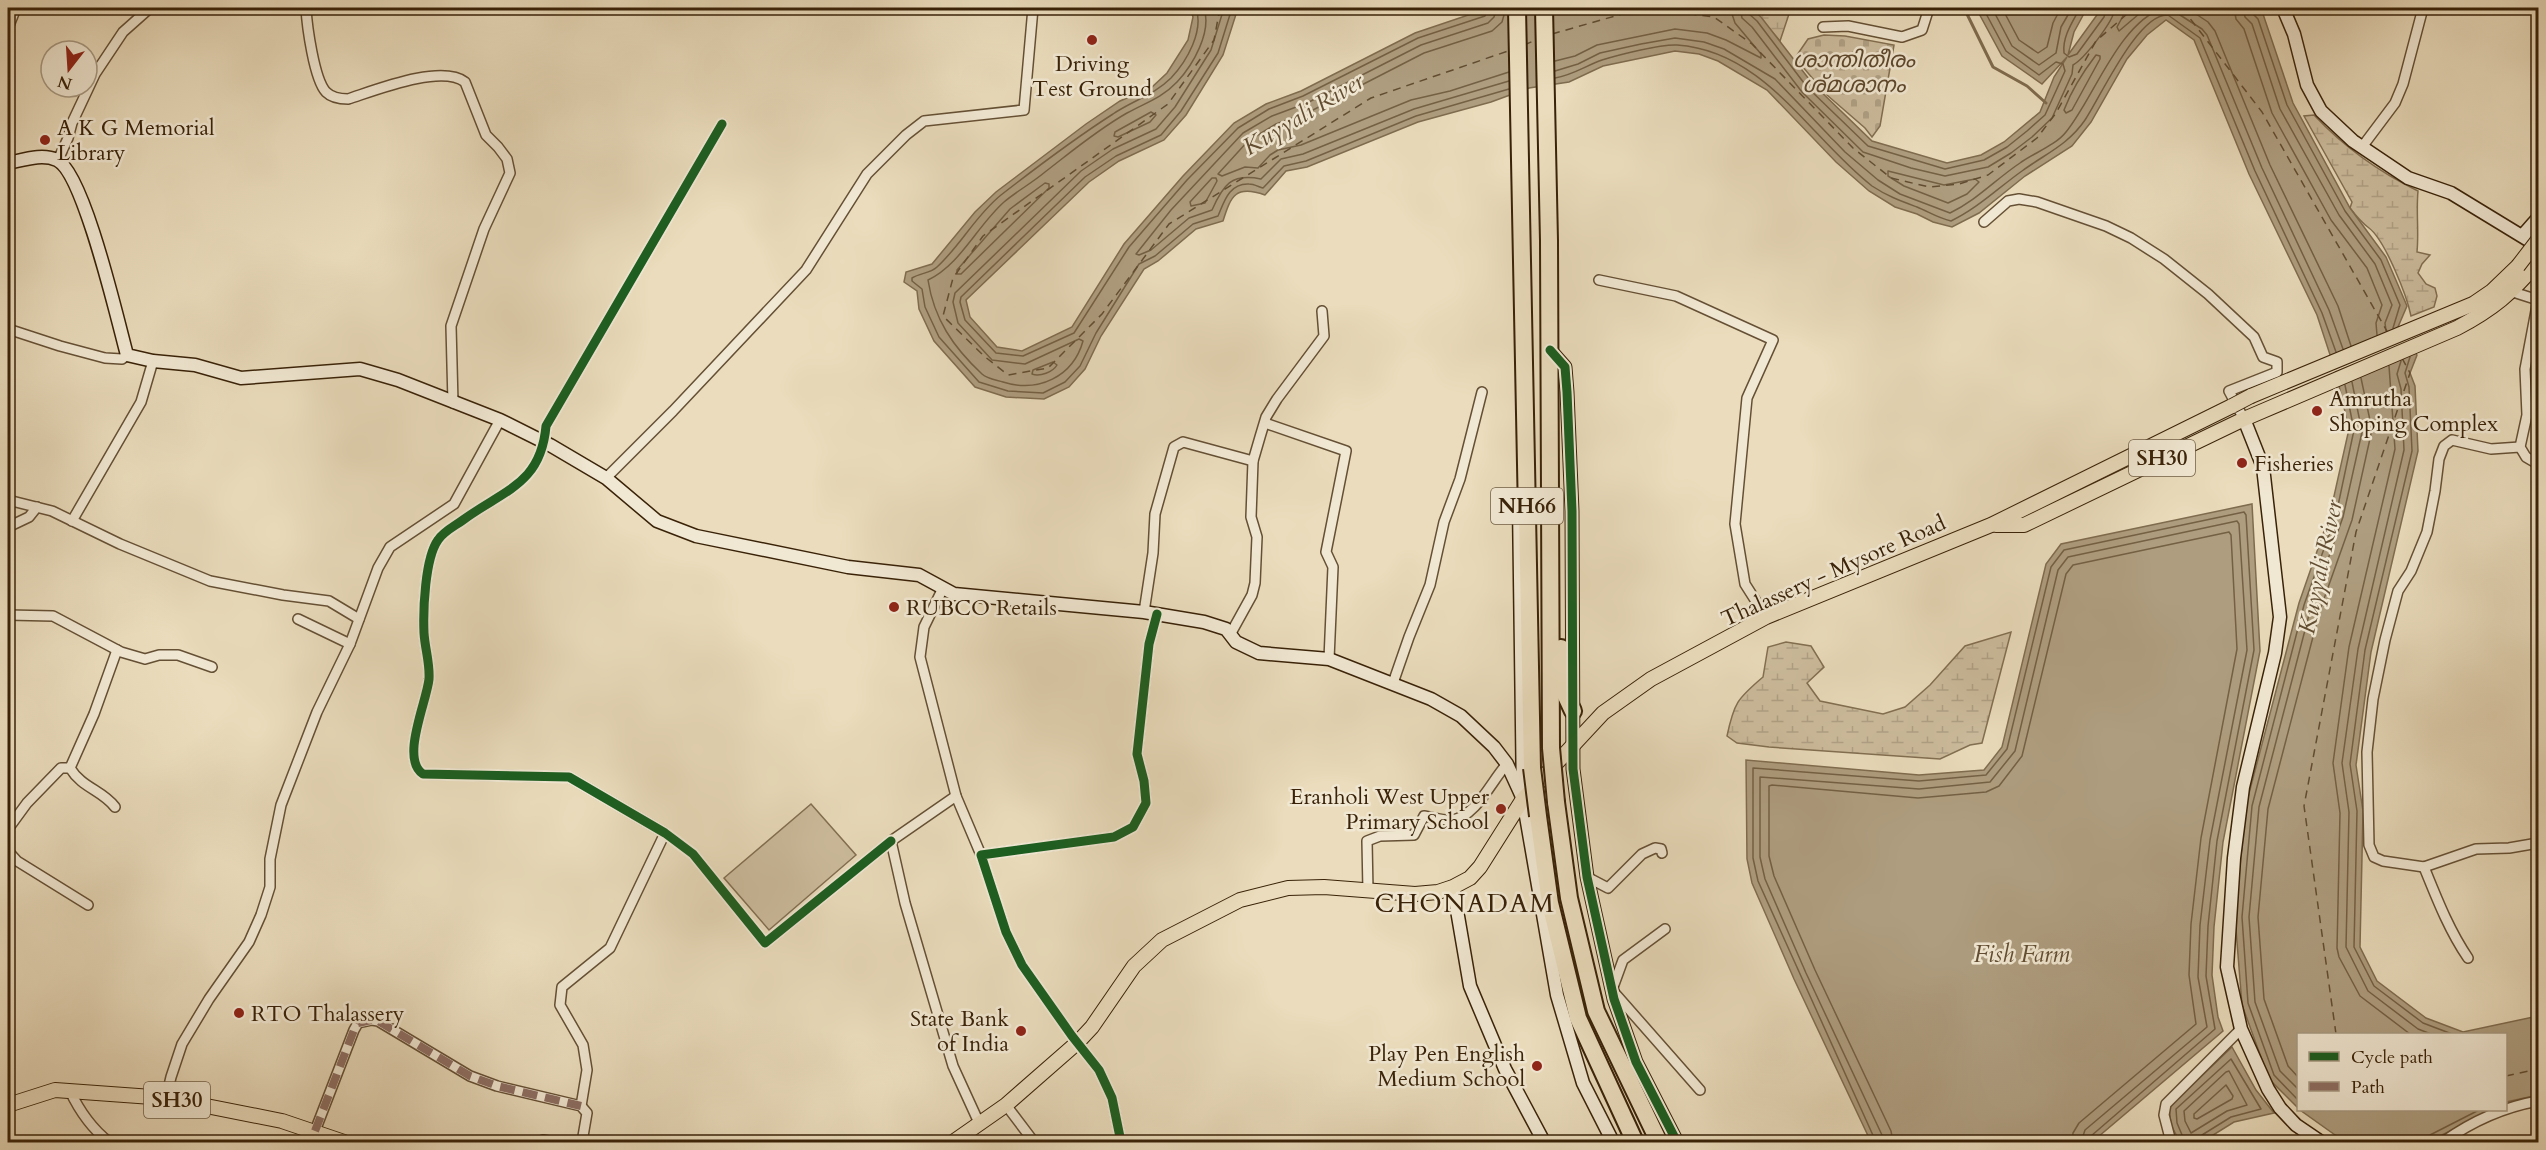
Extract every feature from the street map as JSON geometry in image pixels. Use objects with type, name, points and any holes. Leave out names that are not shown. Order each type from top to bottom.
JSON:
[{"type":"highway","name":"NH66","points":[[1518,8],[1532,768],[1550,903],[1578,1018],[1635,1143]]},
{"type":"highway","name":"NH66","points":[[1544,8],[1549,241],[1551,748],[1556,802],[1569,898],[1596,1011],[1659,1143]]},
{"type":"highway","points":[[1550,616],[1561,643],[1565,694],[1573,711]]},
{"type":"highway","points":[[1521,724],[1526,709],[1525,682],[1529,664]]},
{"type":"main road","points":[[2283,8],[2294,34],[2307,85],[2322,111],[2362,147],[2408,178],[2451,193],[2538,246]]},
{"type":"main road","points":[[8,163],[38,156],[58,160],[66,169],[83,202],[127,355],[153,362],[195,365],[241,378],[360,369],[398,380],[500,420],[544,442],[606,478],[657,521],[696,536],[849,567],[919,575],[954,594],[1150,613],[1204,622],[1226,629],[1236,642],[1259,653],[1329,659],[1431,699],[1461,716],[1494,747],[1507,764],[1522,799]]},
{"type":"main road","points":[[2523,235],[2538,218]]},
{"type":"main road","name":"sh30","points":[[1991,525],[2251,396],[2473,304],[2492,291],[2518,266],[2538,240]]},
{"type":"main road","name":"SH30","points":[[1991,525],[2024,525],[2244,419],[2477,317],[2513,292],[2538,262]]},
{"type":"main road","points":[[1550,350],[1565,367],[1567,392],[1572,511],[1573,770],[1587,877],[1612,990],[1636,1062],[1677,1143]]},
{"type":"main road","points":[[1525,367],[1520,384],[1519,439],[1522,799],[1557,995],[1583,1083],[1613,1143]]},
{"type":"main road","points":[[2244,419],[2264,467],[2280,617],[2275,653],[2248,757],[2234,858],[2227,967],[2229,985],[2241,1029],[2268,1089],[2280,1108],[2295,1125],[2321,1143]]},
{"type":"main road","name":"Thalassery - Mysore Road","points":[[952,1143],[1006,1105],[1078,1042],[1092,1027],[1134,966],[1162,940],[1240,900],[1288,888],[1324,887],[1415,894],[1438,892],[1453,887],[1470,878],[1480,867],[1522,799],[1603,713],[1651,679],[1766,617],[1991,525]]},
{"type":"main road","points":[[1453,887],[1470,986],[1505,1070],[1544,1143]]},
{"type":"main road","name":"SH30","points":[[8,1105],[55,1090],[166,1098],[282,1121],[344,1143]]},
{"type":"street","points":[[8,28],[16,8]]},
{"type":"street","points":[[58,160],[95,74],[123,32],[150,8]]},
{"type":"street","points":[[306,8],[312,54],[325,91],[336,98],[348,99],[425,76],[458,76],[465,82],[486,135],[507,159],[510,173],[484,229],[451,326],[453,403]]},
{"type":"street","points":[[606,478],[799,278],[828,237],[867,174],[906,135],[924,121],[1024,110],[1033,8]]},
{"type":"street","points":[[1823,27],[1848,26],[1902,37],[1922,30],[1929,8]]},
{"type":"street","points":[[2362,147],[2395,103],[2403,84],[2423,8]]},
{"type":"street","points":[[722,124],[546,426],[544,442],[530,473],[519,483],[441,535],[429,558],[424,635],[430,666],[428,690],[416,729],[414,749],[416,766],[423,774],[569,777],[665,832],[693,855],[765,943],[779,934],[891,841],[956,796]]},
{"type":"street","points":[[1984,222],[2008,201],[2019,199],[2037,202],[2106,226],[2131,238],[2164,259],[2208,294],[2254,337],[2263,357],[2277,363],[2277,372],[2229,391],[2244,419]]},
{"type":"street","points":[[1599,280],[1676,296],[1773,340],[1747,398],[1735,524],[1745,584],[1766,617]]},
{"type":"street","points":[[2513,292],[2538,300],[2525,369],[2527,416],[2520,447],[2526,457],[2538,464]]},
{"type":"street","points":[[1231,633],[1252,595],[1255,583],[1257,537],[1251,517],[1253,461],[1264,423],[1276,399],[1324,336],[1322,311]]},
{"type":"street","points":[[8,329],[105,358],[122,359],[127,355]]},
{"type":"street","points":[[72,521],[141,402],[153,362]]},
{"type":"street","points":[[1393,683],[1408,637],[1430,585],[1444,522],[1460,479],[1482,392]]},
{"type":"street","points":[[166,1098],[182,1044],[209,999],[249,942],[261,915],[270,887],[270,859],[281,805],[317,712],[350,644],[378,568],[390,547],[454,504],[500,420]]},
{"type":"street","points":[[1264,423],[1346,452],[1326,552],[1333,567],[1329,659]]},
{"type":"street","points":[[2520,447],[2491,449],[2452,440],[2444,446],[2439,459],[2427,532],[2411,571],[2398,591],[2373,699],[2367,752],[2368,845],[2374,857],[2383,861],[2424,867],[2476,849],[2509,848],[2538,843]]},
{"type":"street","points":[[981,855],[1114,837],[1133,827],[1146,803],[1144,781],[1137,754],[1149,644],[1155,514],[1174,447],[1183,442],[1253,461]]},
{"type":"street","points":[[8,500],[52,511],[120,544],[210,581],[283,595],[329,600],[359,619]]},
{"type":"street","points":[[8,527],[28,517],[37,507]]},
{"type":"street","points":[[943,588],[924,627],[920,657],[956,796],[981,855],[1006,932],[1022,965],[1041,994],[1099,1070],[1112,1098],[1121,1143]]},
{"type":"street","points":[[8,615],[53,616],[117,650],[144,659],[159,655],[178,655],[212,667]]},
{"type":"street","points":[[298,619],[323,629],[350,644]]},
{"type":"street","points":[[70,768],[94,714],[117,650]]},
{"type":"street","points":[[1368,891],[1365,850],[1367,841],[1380,836],[1414,835],[1424,816],[1452,820],[1466,813],[1483,797],[1507,764]]},
{"type":"street","points":[[8,830],[27,803],[61,768],[70,768]]},
{"type":"street","points":[[70,768],[84,785],[110,800],[115,807]]},
{"type":"street","points":[[581,1106],[587,1070],[583,1045],[560,1005],[562,987],[610,948],[615,941],[626,911],[665,832]]},
{"type":"street","points":[[891,841],[905,903],[953,1066],[980,1125]]},
{"type":"street","points":[[1587,877],[1608,888],[1642,854],[1654,848],[1661,849],[1662,853]]},
{"type":"street","points":[[8,850],[17,861],[88,905]]},
{"type":"street","points":[[2424,867],[2448,923],[2469,958]]},
{"type":"street","points":[[1665,929],[1623,960],[1612,990],[1700,1090]]},
{"type":"street","points":[[315,1131],[354,1030],[358,1023],[372,1020],[378,1021],[470,1076],[497,1086],[581,1106],[587,1113],[582,1143]]},
{"type":"street","points":[[2171,1143],[2164,1115],[2166,1104],[2241,1029]]},
{"type":"street","points":[[70,1091],[79,1110],[109,1143]]},
{"type":"street","points":[[2507,1110],[2538,1101]]},
{"type":"street","points":[[1006,1105],[1034,1143]]},
{"type":"street","points":[[2443,1143],[2462,1129],[2505,1111]]},
{"type":"street","points":[[543,1140],[554,1143]]},
{"type":"green space","points":[[1751,8],[1780,8],[1790,11],[1780,41]]},
{"type":"green space","name":"ശാന്തിതീരം ശ്മശാനം","points":[[1824,35],[1845,36],[1894,45],[1880,126],[1872,137],[1865,128],[1827,95],[1795,58],[1808,39]]},
{"type":"green space","points":[[2314,115],[2337,138],[2363,158],[2418,191],[2417,252],[2430,255],[2418,273],[2426,284],[2435,288],[2437,296],[2434,307],[2411,316],[2400,283],[2382,244],[2350,208],[2352,202],[2304,116]]},
{"type":"green space","points":[[2011,632],[1982,743],[1970,745],[1940,759],[1769,747],[1737,743],[1727,736],[1738,702],[1763,677],[1768,647],[1786,642],[1811,646],[1824,667],[1807,683],[1820,701],[1883,714],[1905,707],[1930,685],[1965,646]]},
{"type":"green space","points":[[811,804],[856,855],[769,930],[724,878]]},
{"type":"water","name":"Kuyyali River","points":[[1190,8],[1238,8],[1223,55],[1186,115],[1164,140],[1119,161],[1089,182],[966,300],[970,317],[997,347],[1022,351],[1072,327],[1124,244],[1183,176],[1234,123],[1266,104],[1301,91],[1415,33],[1489,8],[1750,8],[1761,17],[1812,83],[1872,141],[1947,163],[1981,155],[2004,142],[2040,112],[2054,77],[2067,57],[2042,84],[2002,56],[1976,8],[2087,8],[2074,32],[2068,55],[2102,8],[2253,8],[2263,14],[2293,103],[2350,208],[2386,257],[2407,306],[2398,327],[2417,355],[2410,373],[2415,386],[2418,451],[2371,652],[2356,765],[2363,811],[2360,947],[2377,981],[2426,1018],[2463,1032],[2538,1016],[2538,1095],[2507,1102],[2507,1033],[2297,1033],[2297,1107],[2269,1079],[2242,1005],[2235,917],[2246,805],[2299,603],[2330,514],[2349,429],[2336,373],[2317,315],[2249,174],[2194,40],[2166,20],[2147,35],[2127,59],[2091,122],[2072,146],[2025,176],[1979,213],[1952,227],[1895,207],[1869,191],[1836,162],[1767,90],[1718,61],[1699,54],[1675,51],[1603,66],[1569,82],[1529,88],[1491,102],[1418,122],[1307,167],[1286,171],[1265,195],[1247,191],[1236,194],[1223,221],[1196,229],[1158,261],[1144,269],[1101,336],[1085,369],[1069,387],[1044,399],[1006,397],[975,387],[934,341],[919,309],[917,291],[904,282],[906,272],[932,264],[975,212],[996,192],[1086,124],[1120,101],[1152,87],[1167,73],[1188,40],[1193,17]]},
{"type":"water","name":"Fish Farm","points":[[2252,504],[2260,651],[2223,842],[2214,927],[2212,975],[2218,1017],[2223,1031],[2092,1142],[1871,1142],[1794,979],[1752,883],[1747,859],[1746,760],[1919,775],[1984,770],[2002,747],[2046,564],[2061,544]]},
{"type":"water","points":[[2232,1047],[2256,1090],[2274,1113],[2234,1122],[2202,1142],[2180,1142],[2171,1125],[2169,1107]]},
{"type":"water","points":[[2301,1111],[2490,1111],[2428,1142],[2345,1142]]},
{"type":"pier","points":[[2402,326],[2411,341],[2333,372],[2328,356]]},
{"type":"waterway","points":[[1964,8],[1993,67],[2027,86],[2046,103]]},
{"type":"ferry route","points":[[1220,8],[1214,40],[1168,104],[983,236],[953,278],[943,316],[984,356],[1008,375],[1048,368],[1102,314],[1169,224],[1371,98],[1511,50]]},
{"type":"ferry route","points":[[1552,34],[1629,12],[1654,9],[1714,17],[1752,44],[1853,148],[1891,178],[1929,187],[1959,184],[1988,175],[2037,138],[2056,113],[2096,41],[2134,8]]},
{"type":"ferry route","points":[[2182,8],[2262,112],[2388,333]]},
{"type":"ferry route","points":[[1524,45],[1536,40]]},
{"type":"ferry route","points":[[2336,1033],[2304,806],[2356,532],[2410,373],[2402,358]]},
{"type":"ferry route","points":[[2507,1076],[2538,1069]]},
{"type":"marked path","points":[[315,1131],[354,1030],[358,1023],[372,1020],[378,1021],[470,1076],[497,1086],[581,1106]]},
{"type":"cycle path","points":[[722,124],[546,426],[543,445],[537,461],[518,484],[446,531],[434,548],[428,571],[424,611],[429,679],[414,743],[414,756],[417,767],[423,774],[569,777],[665,833],[693,854],[765,943],[891,841]]},
{"type":"cycle path","points":[[1550,350],[1565,367],[1567,392],[1572,511],[1573,769],[1587,877],[1614,999],[1636,1062],[1677,1142]]},
{"type":"cycle path","points":[[1121,1142],[1112,1098],[1099,1070],[1022,965],[1006,932],[981,855],[1114,837],[1133,827],[1146,803],[1144,781],[1137,754],[1149,644],[1157,614]]},
{"type":"place","name":"Driving Test Ground","points":[[1092,40]]},
{"type":"place","name":"A K G Memorial Library","points":[[45,140]]},
{"type":"place","name":"Amrutha Shoping Complex","points":[[2317,411]]},
{"type":"place","name":"Fisheries","points":[[2242,463]]},
{"type":"place","name":"RUBCO Retails","points":[[894,607]]},
{"type":"place","name":"Eranholi West Upper Primary School","points":[[1501,809]]},
{"type":"place","name":"RTO Thalassery","points":[[239,1013]]},
{"type":"place","name":"State Bank of India","points":[[1021,1031]]},
{"type":"place","name":"Play Pen English Medium School","points":[[1537,1066]]},
{"type":"district","name":"CHONADAM","points":[[1465,903]]}]
